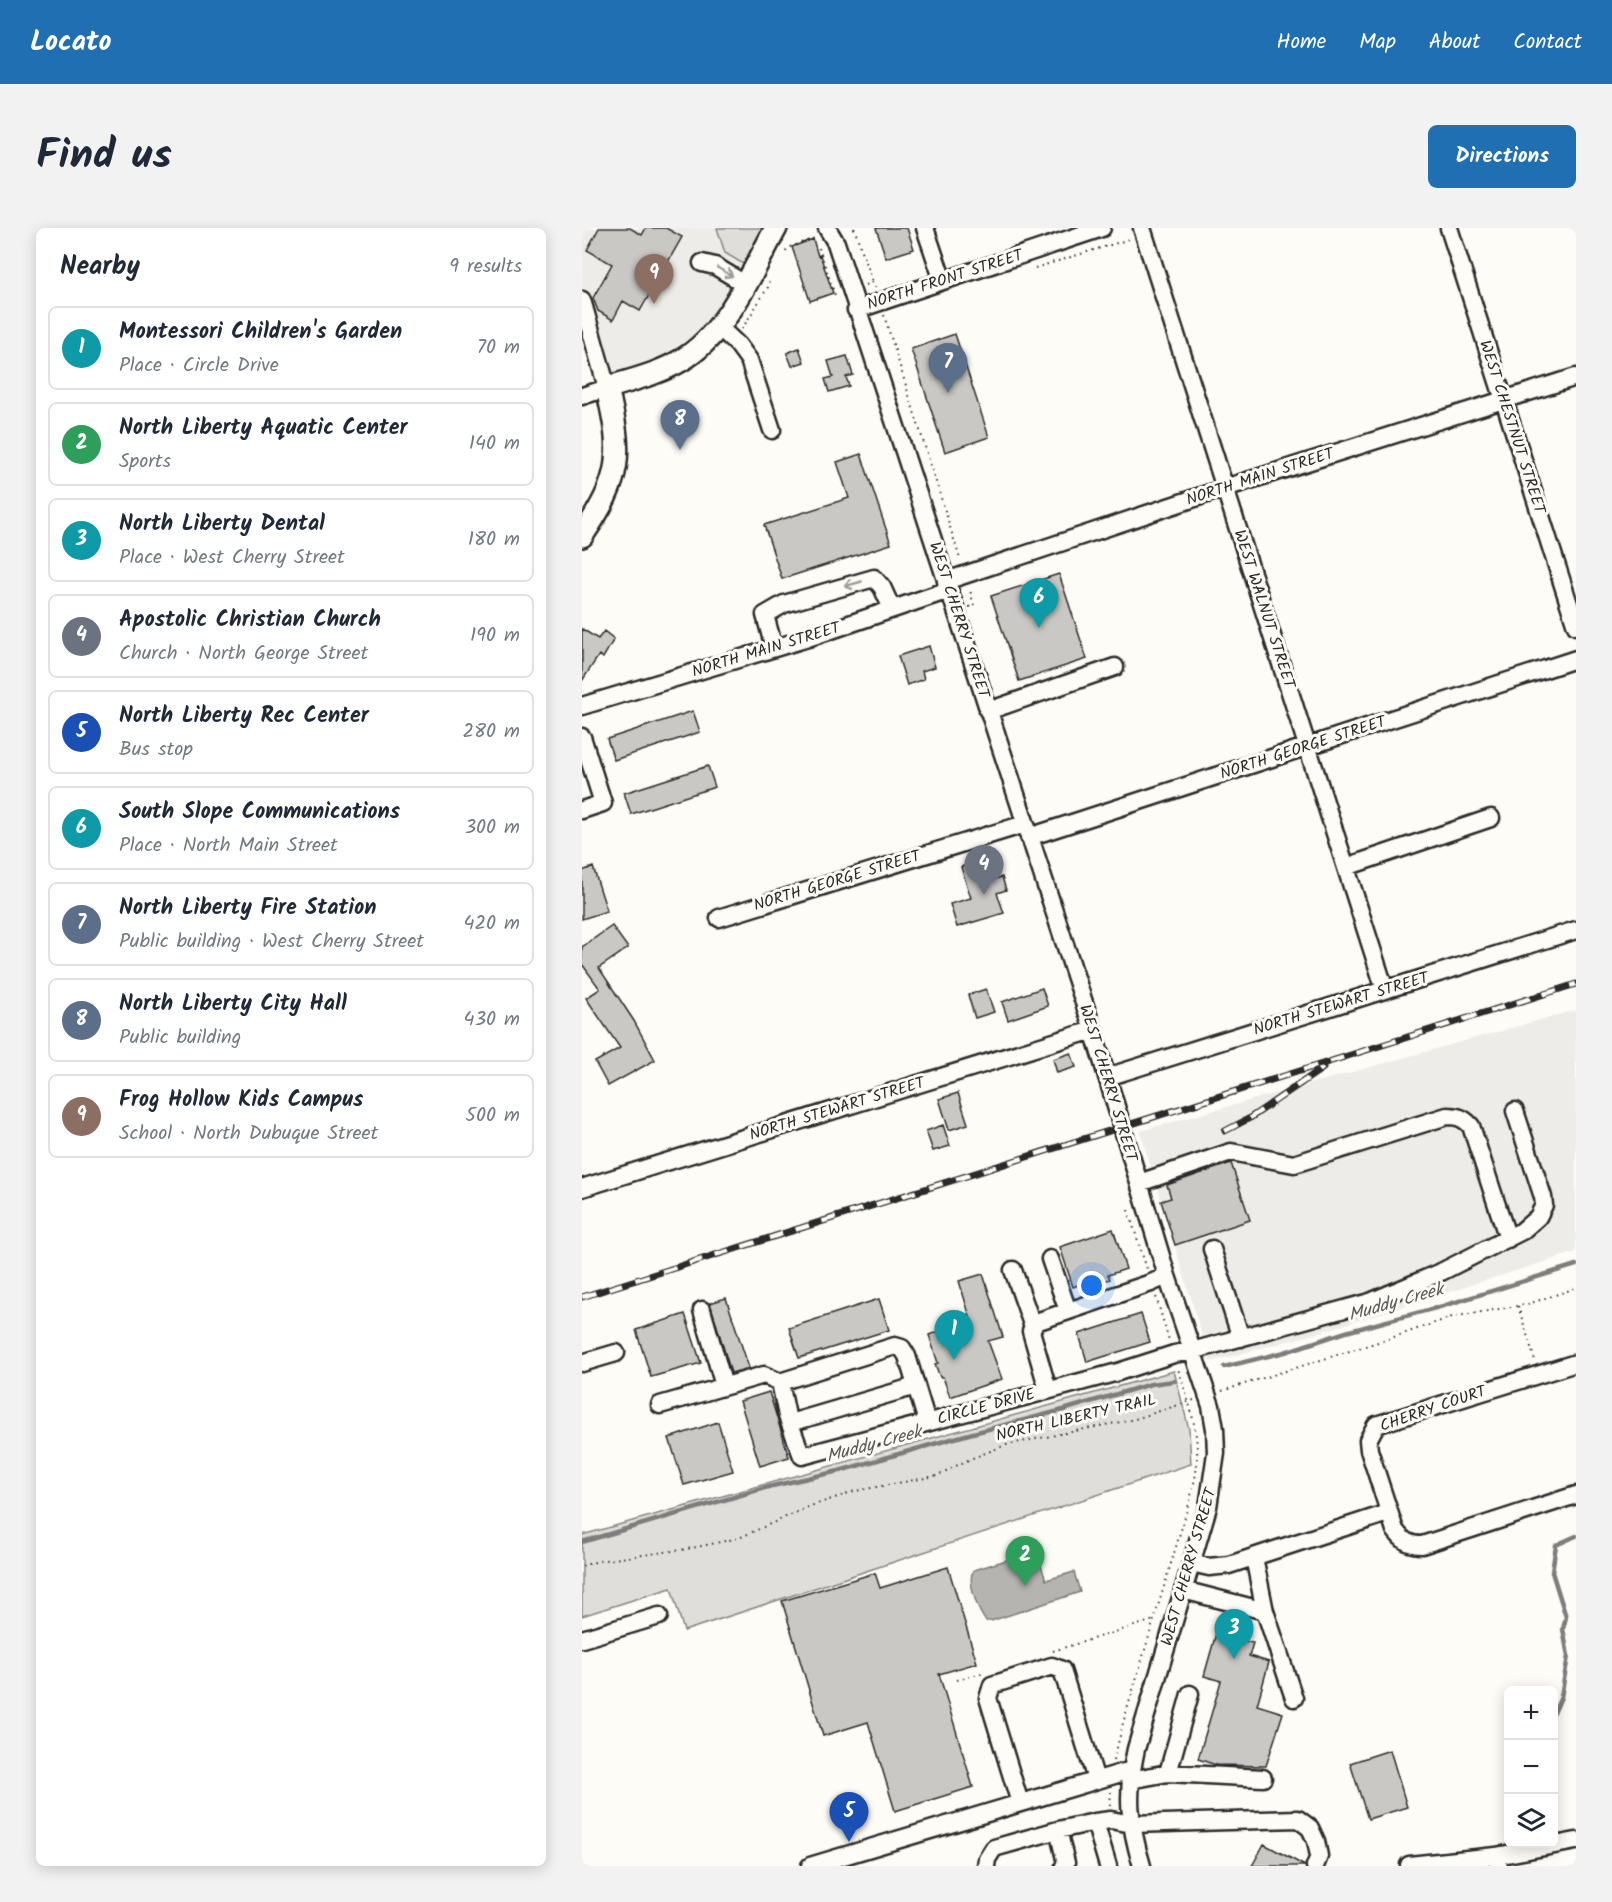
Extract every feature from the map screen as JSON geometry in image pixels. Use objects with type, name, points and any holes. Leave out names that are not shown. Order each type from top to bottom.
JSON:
[{"type":"main road","points":[[582,536],[607,496],[614,477],[617,451],[615,422],[607,388],[648,375],[681,361],[725,333],[726,317],[776,228]]},
{"type":"street","points":[[926,228],[943,281]]},
{"type":"street","name":"NORTH FRONT STREET","points":[[856,310],[1102,228]]},
{"type":"street","name":"WEST WALNUT STREET","points":[[1142,228],[1385,990]]},
{"type":"street","name":"WEST CHESTNUT STREET","points":[[1449,228],[1576,626]]},
{"type":"street","name":"WEST CHERRY STREET","points":[[821,233],[836,243],[1093,1030],[1167,1276],[1208,1396],[1215,1430],[1214,1471],[1208,1507],[1136,1749],[1131,1775],[1129,1806],[1142,1866]]},
{"type":"street","points":[[702,263],[715,266],[745,284]]},
{"type":"street","points":[[582,300],[607,388],[582,396]]},
{"type":"street","points":[[725,333],[745,352],[749,360],[772,430]]},
{"type":"street","name":"NORTH MAIN STREET","points":[[582,706],[774,648],[892,609],[947,586],[1225,488],[1576,377]]},
{"type":"street","points":[[774,648],[765,615],[784,604],[874,578],[882,587],[892,609]]},
{"type":"street","name":"NORTH GEORGE STREET","points":[[718,918],[1027,830],[1307,746],[1576,659]]},
{"type":"street","points":[[988,711],[1114,667]]},
{"type":"street","points":[[582,736],[586,761],[603,803],[582,810]]},
{"type":"street","points":[[1346,867],[1491,818]]},
{"type":"street","name":"NORTH STEWART STREET","points":[[1107,1077],[1576,930]]},
{"type":"street","name":"NORTH STEWART STREET","points":[[582,1188],[1093,1030]]},
{"type":"street","name":"CIRCLE DRIVE","points":[[780,1382],[790,1423],[802,1456],[1370,1302],[1441,1272],[1508,1239],[1522,1231],[1538,1216],[1544,1205],[1543,1197],[1515,1111]]},
{"type":"street","points":[[1139,1183],[1231,1152],[1294,1164],[1448,1116],[1457,1116],[1471,1126],[1508,1239]]},
{"type":"street","points":[[1212,1249],[1241,1338]]},
{"type":"street","points":[[1050,1259],[1068,1311]]},
{"type":"street","points":[[1013,1270],[1033,1327]]},
{"type":"street","points":[[1048,1390],[1031,1331],[1035,1322],[1167,1276]]},
{"type":"street","points":[[702,1310],[724,1386]]},
{"type":"street","points":[[660,1405],[764,1375],[780,1382],[895,1346],[902,1348],[907,1356],[927,1422]]},
{"type":"street","points":[[582,1363],[616,1353]]},
{"type":"street","name":"CHERRY COURT","points":[[1576,1363],[1377,1425],[1368,1440],[1388,1513],[1395,1530],[1411,1545],[1422,1545],[1576,1495]]},
{"type":"street","points":[[790,1423],[916,1386]]},
{"type":"street","points":[[1191,1563],[1209,1567],[1229,1565],[1388,1513]]},
{"type":"street","points":[[1254,1557],[1265,1611],[1294,1698]]},
{"type":"street","points":[[1183,1590],[1265,1611]]},
{"type":"street","points":[[582,1640],[659,1616]]},
{"type":"street","points":[[1020,1803],[988,1698],[992,1685],[1052,1666],[1062,1670],[1104,1778]]},
{"type":"street","points":[[1168,1773],[1190,1694]]},
{"type":"street","points":[[810,1866],[1104,1778],[1168,1773],[1263,1778]]},
{"type":"street","points":[[986,1866],[987,1859],[994,1848],[1058,1830],[1103,1821],[1132,1824],[1298,1819],[1310,1828],[1316,1841],[1319,1856],[1315,1866]]},
{"type":"street","points":[[1103,1821],[1108,1866]]},
{"type":"street","points":[[1058,1830],[1066,1863],[1064,1866]]},
{"type":"street","points":[[1409,1865],[1497,1861],[1576,1841]]},
{"type":"path","points":[[854,228],[876,289]]},
{"type":"path","points":[[783,256],[787,248],[821,233]]},
{"type":"path","points":[[819,247],[835,295]]},
{"type":"path","points":[[725,333],[747,323],[768,287],[769,280]]},
{"type":"path","points":[[864,285],[873,282]]},
{"type":"path","points":[[883,315],[961,560]]},
{"type":"path","points":[[968,584],[974,606]]},
{"type":"path","points":[[1103,1821],[1110,1809],[1104,1778],[1113,1763],[1122,1722],[1191,1500],[1197,1470],[1196,1433],[1189,1402],[1128,1210]]},
{"type":"path","name":"NORTH LIBERTY TRAIL","points":[[582,1566],[739,1538],[808,1507],[855,1491],[936,1476],[1005,1445],[1135,1419],[1452,1317],[1528,1304],[1576,1288]]},
{"type":"path","points":[[1518,1306],[1539,1374]]},
{"type":"shaded area","points":[[582,228],[717,228],[725,253],[745,265],[729,296],[703,330],[685,345],[665,358],[604,379],[582,300]]},
{"type":"shaded area","points":[[717,228],[766,228],[745,265],[725,253]]},
{"type":"shaded area","points":[[1576,1010],[1576,1252],[1311,1335],[1210,1362],[1140,1131]]},
{"type":"shaded area","points":[[1174,1371],[1189,1429],[1191,1464],[684,1631],[671,1588],[582,1616],[582,1535]]},
{"type":"shaded area","points":[[1036,1551],[1046,1580],[1074,1572],[1080,1592],[986,1621],[972,1588],[974,1570]]},
{"type":"building","points":[[599,228],[630,228],[642,235],[646,228],[666,228],[682,237],[640,311],[623,301],[613,320],[598,311],[593,298],[612,264],[587,250]]},
{"type":"building","points":[[876,228],[907,228],[914,249],[886,258]]},
{"type":"building","points":[[813,239],[833,293],[810,301],[792,247]]},
{"type":"building","points":[[955,334],[989,437],[945,452],[911,349]]},
{"type":"building","points":[[799,348],[804,362],[792,366],[787,353]]},
{"type":"building","points":[[847,356],[853,375],[846,377],[849,386],[829,392],[825,379],[833,377],[828,361]]},
{"type":"building","points":[[861,454],[891,544],[782,579],[764,525],[849,498],[837,462]]},
{"type":"building","points":[[1059,574],[1087,659],[1019,681],[991,596]]},
{"type":"building","points":[[582,629],[598,639],[604,631],[614,639],[603,658],[599,655],[582,681]]},
{"type":"building","points":[[929,646],[935,667],[922,671],[924,679],[907,685],[898,656]]},
{"type":"building","points":[[693,711],[700,732],[614,760],[607,739]]},
{"type":"building","points":[[708,766],[715,787],[631,814],[624,793]]},
{"type":"building","points":[[985,859],[991,880],[1002,877],[1006,890],[997,893],[1004,913],[957,927],[950,904],[971,898],[961,867]]},
{"type":"building","points":[[593,867],[607,911],[582,919],[582,871]]},
{"type":"building","points":[[612,926],[628,948],[599,968],[634,1021],[655,1060],[608,1086],[595,1062],[620,1048],[586,998],[600,989],[582,964],[582,947]]},
{"type":"building","points":[[1042,988],[1048,1006],[1008,1020],[1002,1002]]},
{"type":"building","points":[[986,989],[994,1012],[975,1018],[968,995]]},
{"type":"building","points":[[1071,1053],[1076,1067],[1057,1073],[1053,1059]]},
{"type":"building","points":[[958,1093],[968,1124],[949,1130],[939,1099]]},
{"type":"building","points":[[943,1125],[950,1146],[933,1151],[926,1131]]},
{"type":"building","points":[[1231,1163],[1250,1220],[1175,1245],[1161,1201],[1171,1198],[1167,1185]]},
{"type":"building","points":[[1113,1229],[1126,1269],[1108,1275],[1110,1279],[1090,1285],[1089,1281],[1073,1287],[1060,1247]]},
{"type":"building","points":[[983,1274],[1003,1337],[988,1341],[1002,1379],[950,1397],[943,1377],[940,1377],[935,1364],[938,1363],[929,1335],[971,1320],[959,1281]]},
{"type":"building","points":[[726,1298],[749,1368],[731,1373],[710,1303]]},
{"type":"building","points":[[879,1299],[889,1330],[799,1358],[789,1328]]},
{"type":"building","points":[[685,1314],[701,1363],[651,1377],[636,1330]]},
{"type":"building","points":[[1141,1314],[1150,1342],[1087,1362],[1079,1334]]},
{"type":"building","points":[[769,1392],[789,1457],[760,1466],[740,1401]]},
{"type":"building","points":[[718,1422],[733,1471],[684,1485],[669,1438]]},
{"type":"building","points":[[948,1567],[977,1663],[939,1674],[973,1787],[895,1811],[868,1722],[823,1736],[782,1601],[875,1573],[880,1588]]},
{"type":"building","points":[[1232,1629],[1246,1633],[1243,1641],[1253,1643],[1249,1656],[1269,1662],[1257,1705],[1283,1713],[1266,1766],[1216,1765],[1198,1759],[1221,1681],[1204,1676],[1217,1630],[1230,1634]]},
{"type":"building","points":[[1390,1750],[1407,1807],[1368,1819],[1350,1763]]},
{"type":"building","points":[[1264,1844],[1305,1866],[1252,1866]]},
{"type":"waterway","name":"Muddy Creek","points":[[1224,1367],[1285,1352],[1576,1265]]},
{"type":"waterway","name":"Muddy Creek","points":[[582,1542],[768,1487],[839,1471],[1151,1384],[1174,1381]]},
{"type":"waterway","points":[[1558,1704],[1568,1656],[1563,1629],[1566,1617],[1552,1572],[1556,1545],[1576,1536]]},
{"type":"railway","points":[[582,1297],[1576,984]]},
{"type":"railway","points":[[1225,1131],[1250,1118],[1323,1068]]},
{"type":"place","name":"Frog Hollow Kids Campus","points":[[654,304]]},
{"type":"place","name":"North Liberty Fire Station","points":[[948,393]]},
{"type":"place","name":"North Liberty City Hall","points":[[680,450]]},
{"type":"place","name":"South Slope Communications","points":[[1039,628]]},
{"type":"place","name":"Apostolic Christian Church","points":[[984,895]]},
{"type":"place","name":"Montessori Children's Garden","points":[[954,1360]]},
{"type":"place","name":"North Liberty Aquatic Center","points":[[1025,1586]]},
{"type":"place","name":"North Liberty Dental","points":[[1234,1659]]},
{"type":"place","name":"North Liberty Rec Center","points":[[849,1842]]}]
